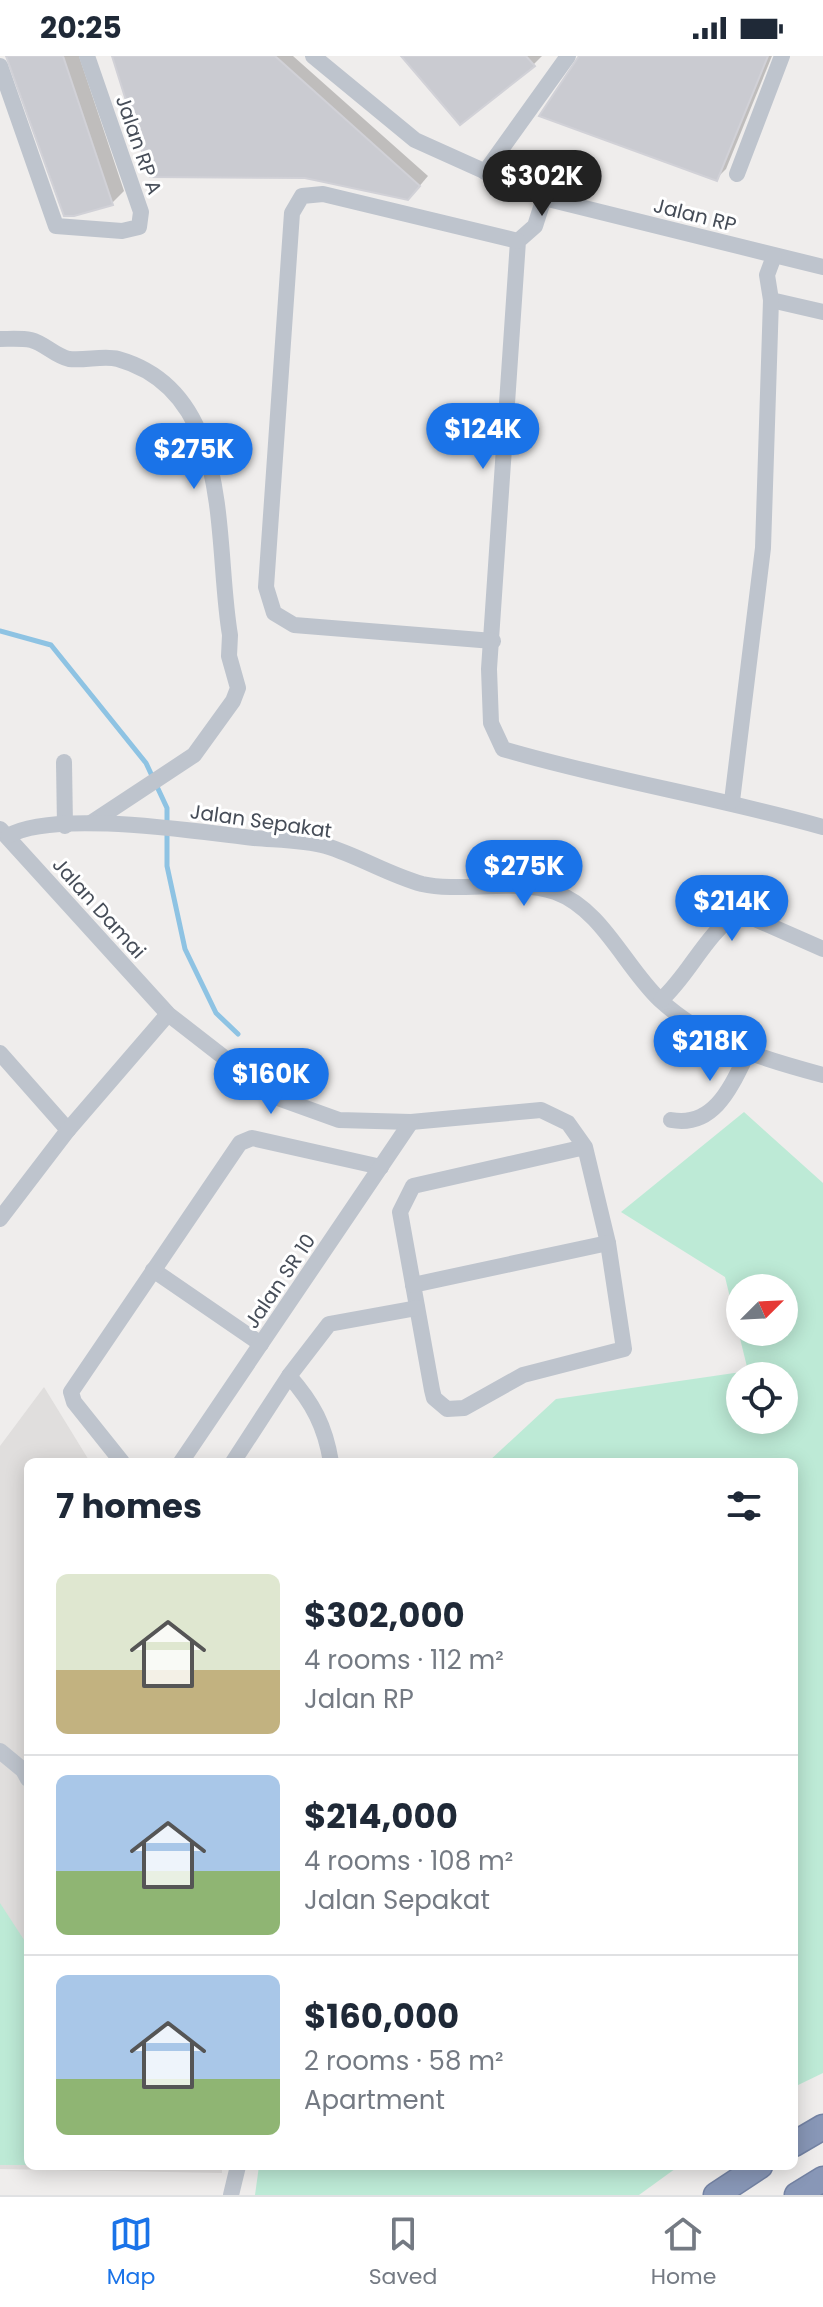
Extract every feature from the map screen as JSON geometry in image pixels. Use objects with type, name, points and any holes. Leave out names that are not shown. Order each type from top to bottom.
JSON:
[{"type":"highway","points":[[798,2142],[823,2127]]},
{"type":"highway","points":[[716,2195],[754,2170]]},
{"type":"highway","points":[[797,2195],[823,2179]]},
{"type":"street","name":"Jalan RP A","points":[[0,66],[56,226],[122,231],[139,227],[141,212],[87,56]]},
{"type":"street","name":"Jalan RP","points":[[313,56],[415,140],[544,198],[823,267]]},
{"type":"street","points":[[485,172],[568,56]]},
{"type":"street","points":[[737,174],[782,56]]},
{"type":"street","points":[[493,641],[294,625],[274,613],[266,587],[292,213],[302,196],[323,194],[518,241]]},
{"type":"street","points":[[544,198],[535,226],[518,241],[493,641],[491,723],[503,749],[581,772],[732,801],[823,827]]},
{"type":"street","points":[[732,801],[763,548],[771,300],[767,275],[774,256]]},
{"type":"street","points":[[771,300],[823,312]]},
{"type":"street","points":[[0,339],[33,340],[65,358],[89,361],[116,358],[158,380],[192,413],[207,449],[230,635],[229,656],[238,688],[233,701],[194,755],[91,823]]},
{"type":"street","points":[[64,762],[65,826]]},
{"type":"street","name":"Jalan Sepakat","points":[[4,833],[22,828],[91,823],[175,829],[325,846],[425,884],[496,884],[554,892],[582,907],[661,1000],[697,1029],[747,1054],[823,1075]]},
{"type":"street","name":"Jalan Damai","points":[[4,833],[168,1014],[275,1097],[339,1120],[411,1122],[541,1110],[568,1123],[585,1147]]},
{"type":"street","points":[[661,1000],[674,989],[722,923],[739,912],[823,949]]},
{"type":"street","points":[[0,1219],[68,1130],[168,1014]]},
{"type":"street","points":[[0,1053],[68,1130]]},
{"type":"street","points":[[671,1120],[688,1123],[705,1116],[731,1089],[747,1054]]},
{"type":"street","name":"Jalan SR 10","points":[[184,1458],[411,1122]]},
{"type":"street","points":[[119,1458],[74,1402],[71,1392],[243,1140],[252,1138],[381,1167]]},
{"type":"street","points":[[585,1147],[608,1243],[624,1349],[520,1376],[464,1408],[447,1409],[434,1398],[400,1212],[413,1186],[585,1147]]},
{"type":"street","points":[[413,1285],[608,1243]]},
{"type":"street","points":[[153,1270],[261,1344]]},
{"type":"street","points":[[236,1458],[289,1376],[329,1324],[417,1308]]},
{"type":"street","points":[[289,1376],[310,1399],[326,1433],[330,1458]]},
{"type":"street","points":[[0,1751],[24,1772]]},
{"type":"street","points":[[231,2195],[237,2170]]},
{"type":"shaded area","points":[[44,1387],[88,1458],[24,1458],[24,2169],[0,2169],[0,1446]]},
{"type":"shaded area","points":[[56,2170],[222,2170],[222,2173]]},
{"type":"green space","points":[[744,1112],[823,1183],[823,2073],[798,2085],[798,1458],[492,1458],[556,1399],[726,1374],[726,1434],[798,1434],[798,1362],[746,1362],[742,1346],[798,1346],[798,1274],[726,1274],[726,1281],[725,1277],[621,1212]]},
{"type":"green space","points":[[0,1903],[24,1940],[24,2165],[0,2165]]},
{"type":"green space","points":[[258,2170],[673,2170],[639,2195],[255,2195]]},
{"type":"building","points":[[6,56],[63,56],[113,205],[64,216]]},
{"type":"building","points":[[112,56],[275,56],[420,186],[408,200],[305,178],[150,177]]},
{"type":"building","points":[[401,56],[526,56],[535,66],[460,125]]},
{"type":"building","points":[[579,56],[768,56],[717,181],[539,116]]},
{"type":"waterway","points":[[0,631],[51,645],[146,763],[167,808],[167,866],[185,949],[216,1013],[238,1034]]}]
